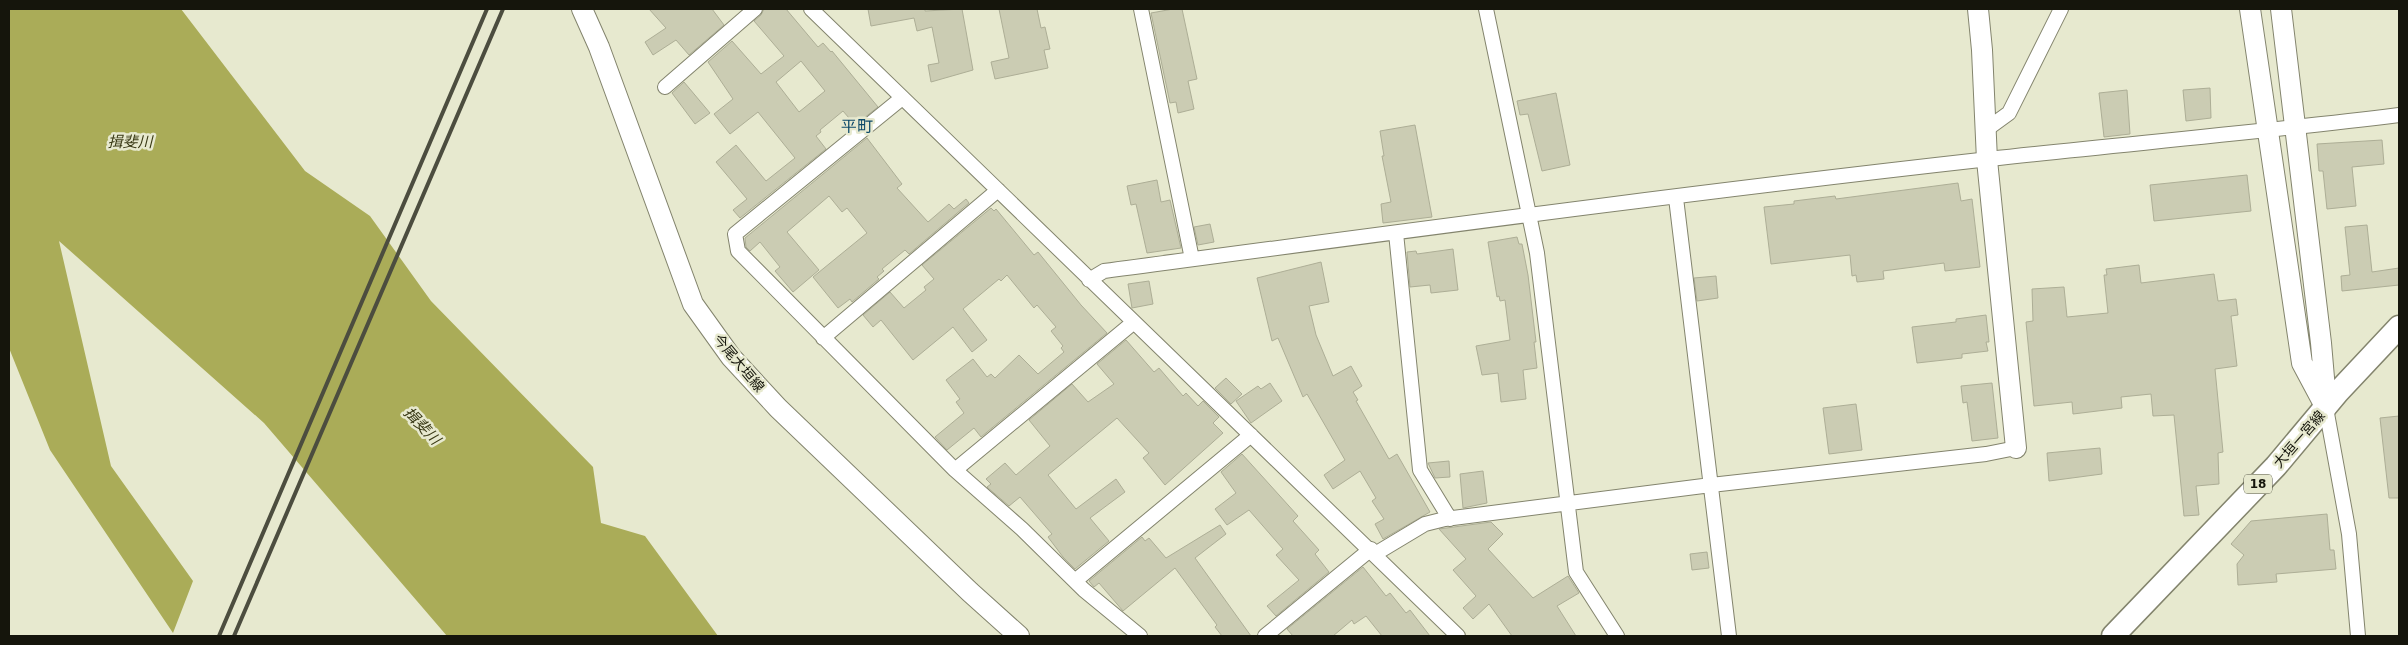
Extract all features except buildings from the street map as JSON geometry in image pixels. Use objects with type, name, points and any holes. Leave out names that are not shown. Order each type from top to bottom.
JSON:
[{"type":"main road","name":"大垣一宮線","points":[[2113,636],[2276,466],[2368,359],[2399,327]]},
{"type":"street","name":"今尾大垣線","points":[[582,9],[599,47],[693,304],[731,357],[778,408],[962,585],[1018,636]]},
{"type":"street","points":[[665,87],[755,9]]},
{"type":"street","points":[[811,9],[1458,636]]},
{"type":"street","points":[[1141,9],[1192,259]]},
{"type":"street","points":[[1486,9],[1537,253],[1576,572],[1616,636]]},
{"type":"street","points":[[1265,636],[1373,552],[1424,524],[1711,485],[1986,454],[2016,448],[1987,160],[1987,129],[1978,9]]},
{"type":"street","points":[[1987,129],[2009,113],[2061,9]]},
{"type":"street","points":[[2250,9],[2302,364],[2326,408]]},
{"type":"street","points":[[2281,9],[2321,343],[2326,408],[2349,534],[2358,636]]},
{"type":"street","points":[[902,98],[735,234],[738,250],[955,470],[1022,529],[1075,581],[1140,636]]},
{"type":"street","points":[[1089,280],[1104,271],[1528,216],[1987,160],[2267,132],[2399,115]]},
{"type":"street","points":[[823,338],[998,190]]},
{"type":"street","points":[[1676,198],[1729,636]]},
{"type":"street","points":[[1396,233],[1420,470],[1450,519]]},
{"type":"street","points":[[955,470],[1134,322]]},
{"type":"street","points":[[1075,581],[1251,435]]},
{"type":"water","name":"揖斐川","points":[[9,9],[181,9],[305,171],[370,216],[431,301],[593,467],[601,523],[645,536],[718,636],[447,636],[264,423],[59,241],[111,466],[193,581],[173,633],[50,450],[9,348]]},
{"type":"railway","points":[[219,636],[487,9]]},
{"type":"railway","points":[[234,636],[503,9]]},
{"type":"district","name":"平町","points":[[857,126]]}]
